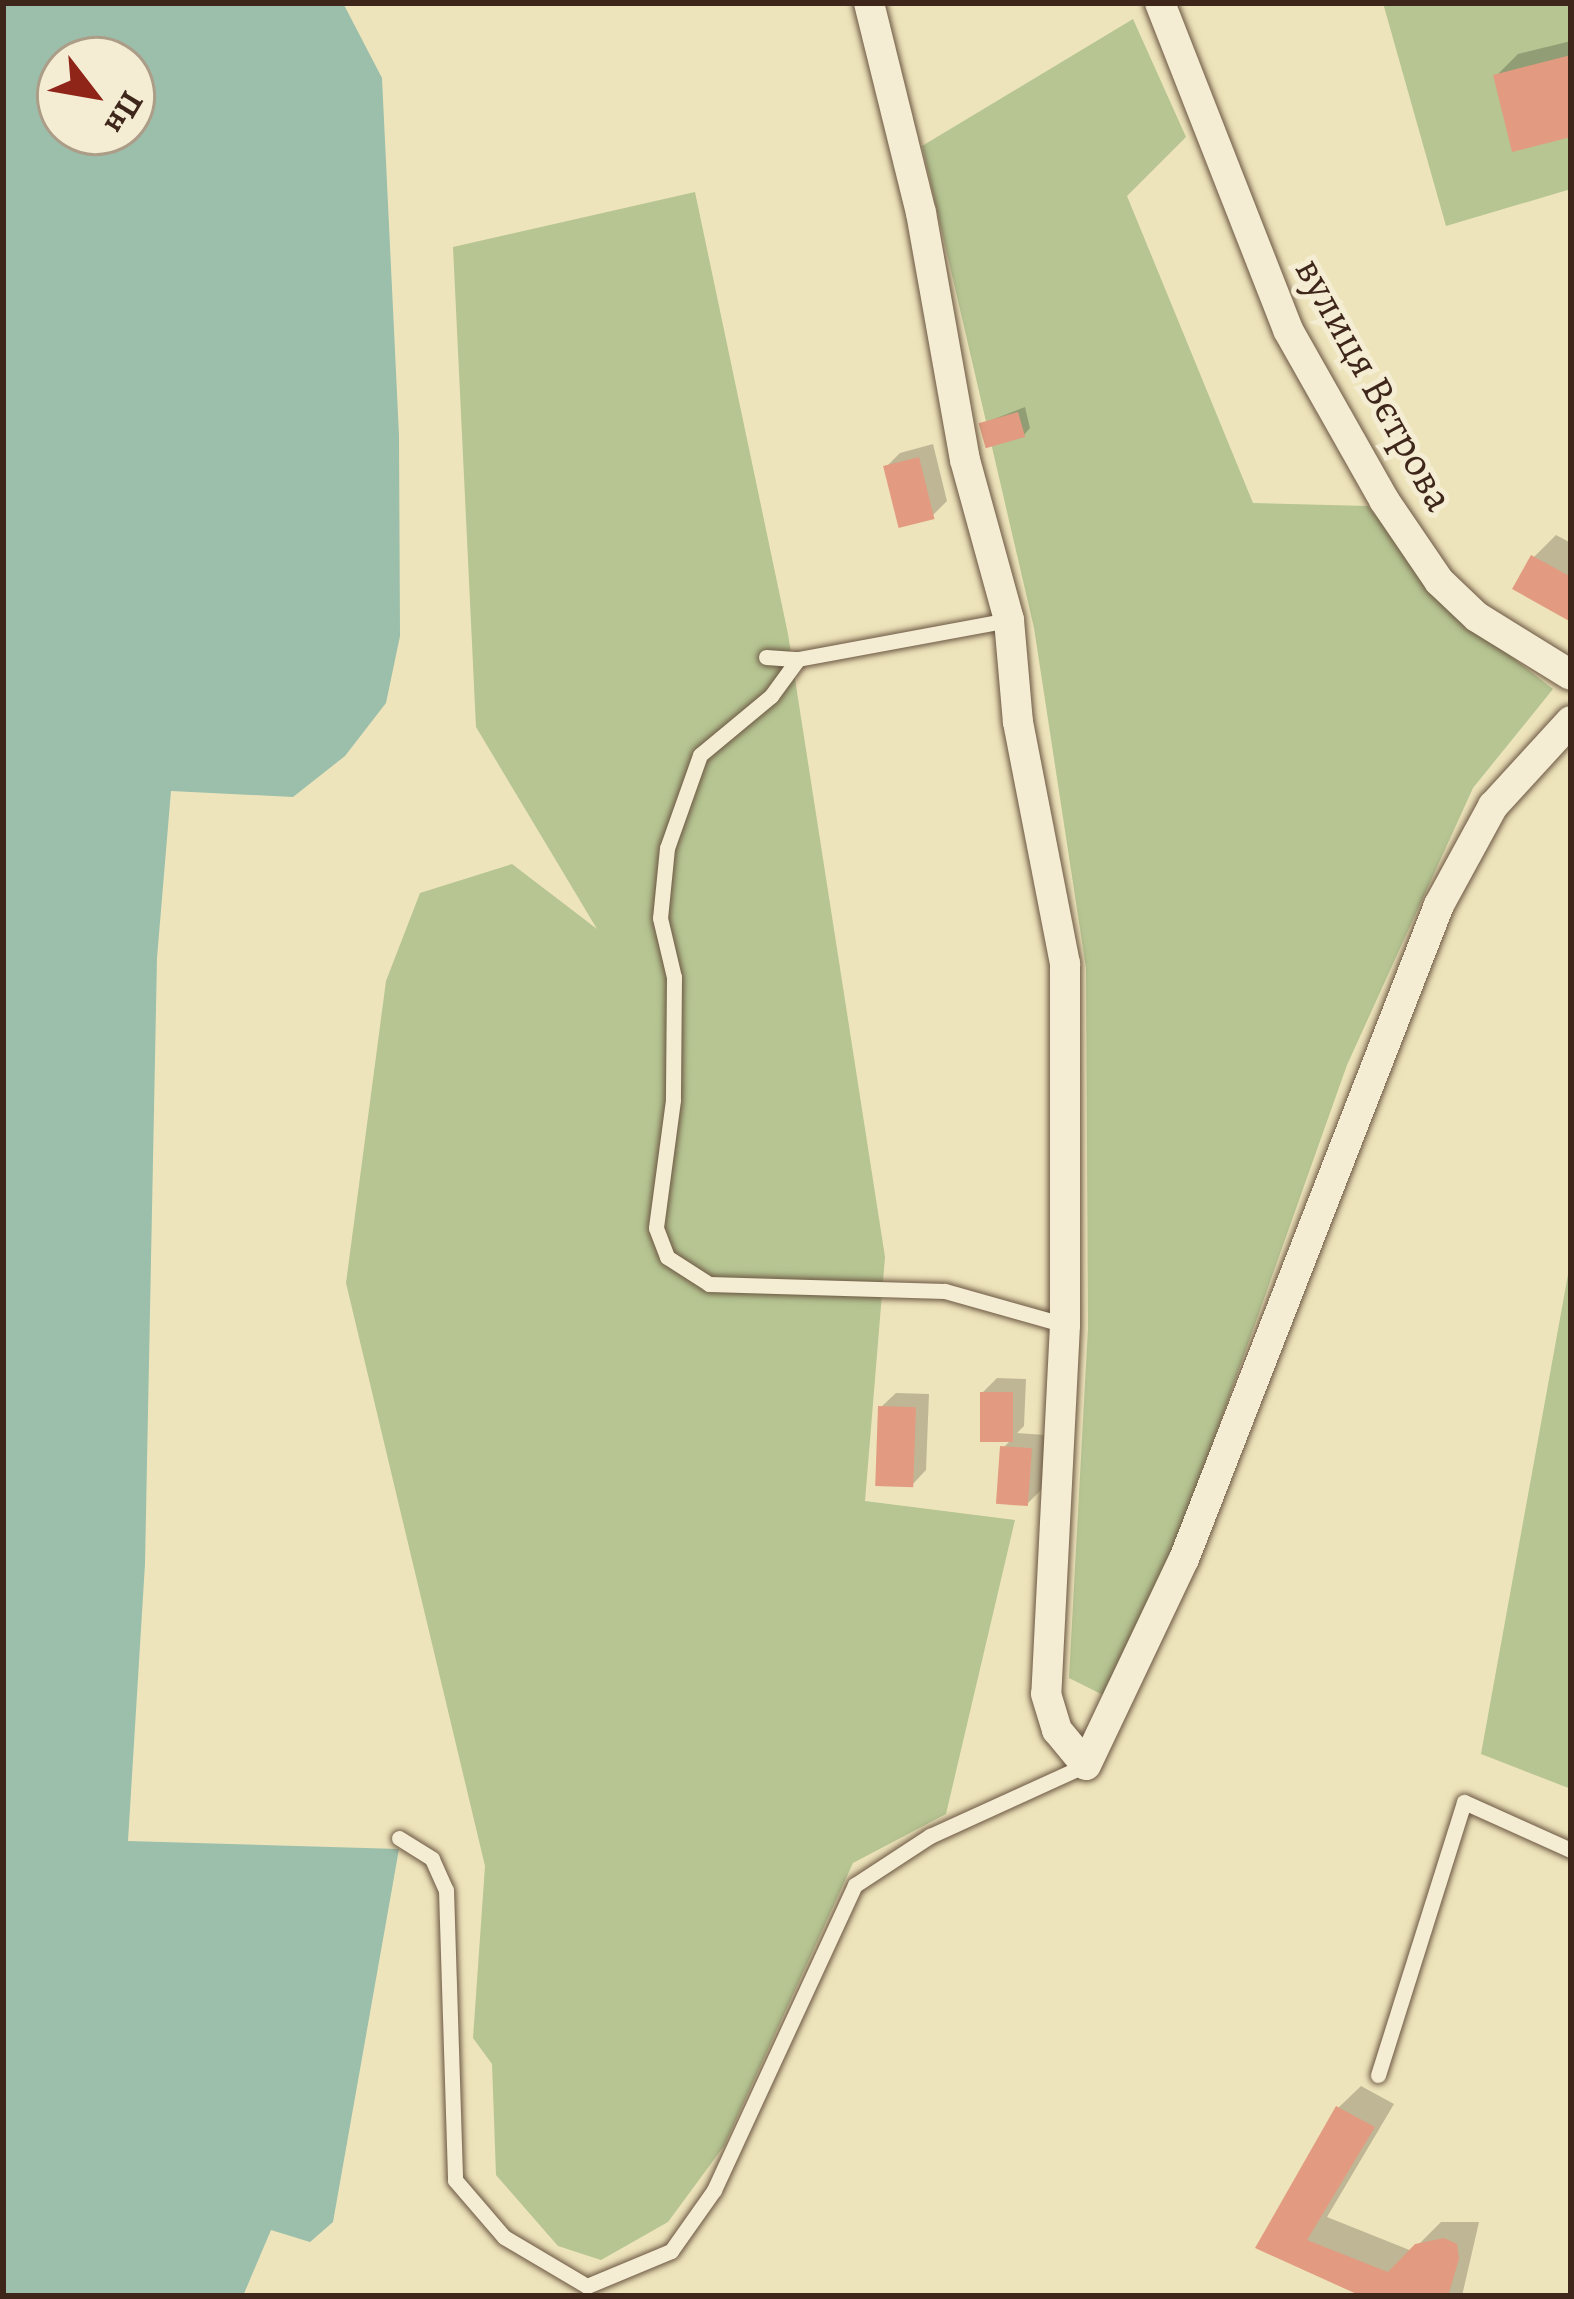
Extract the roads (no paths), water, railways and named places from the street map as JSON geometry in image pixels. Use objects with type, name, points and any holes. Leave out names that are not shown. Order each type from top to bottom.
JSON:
[{"type":"street","points":[[869,3],[921,213],[965,460],[1009,620],[1018,722],[1065,963],[1065,1325],[1046,1694],[1057,1730],[1086,1765],[1184,1559],[1439,905],[1493,806],[1571,721]]},
{"type":"street","name":"вулиця Вєтрова","points":[[1160,3],[1288,330],[1384,500],[1439,581],[1478,616],[1571,675]]},
{"type":"lane","points":[[766,657],[798,659],[1009,620]]},
{"type":"lane","points":[[798,659],[771,696],[700,755],[667,848],[660,918],[674,976],[673,1100],[656,1228],[667,1257],[709,1284],[945,1291],[1065,1325]]},
{"type":"lane","points":[[399,1838],[432,1859],[446,1890],[455,2180],[504,2237],[587,2286],[671,2251],[714,2191],[855,1885],[930,1835],[1086,1765]]},
{"type":"lane","points":[[1378,2075],[1464,1802],[1571,1850]]}]
